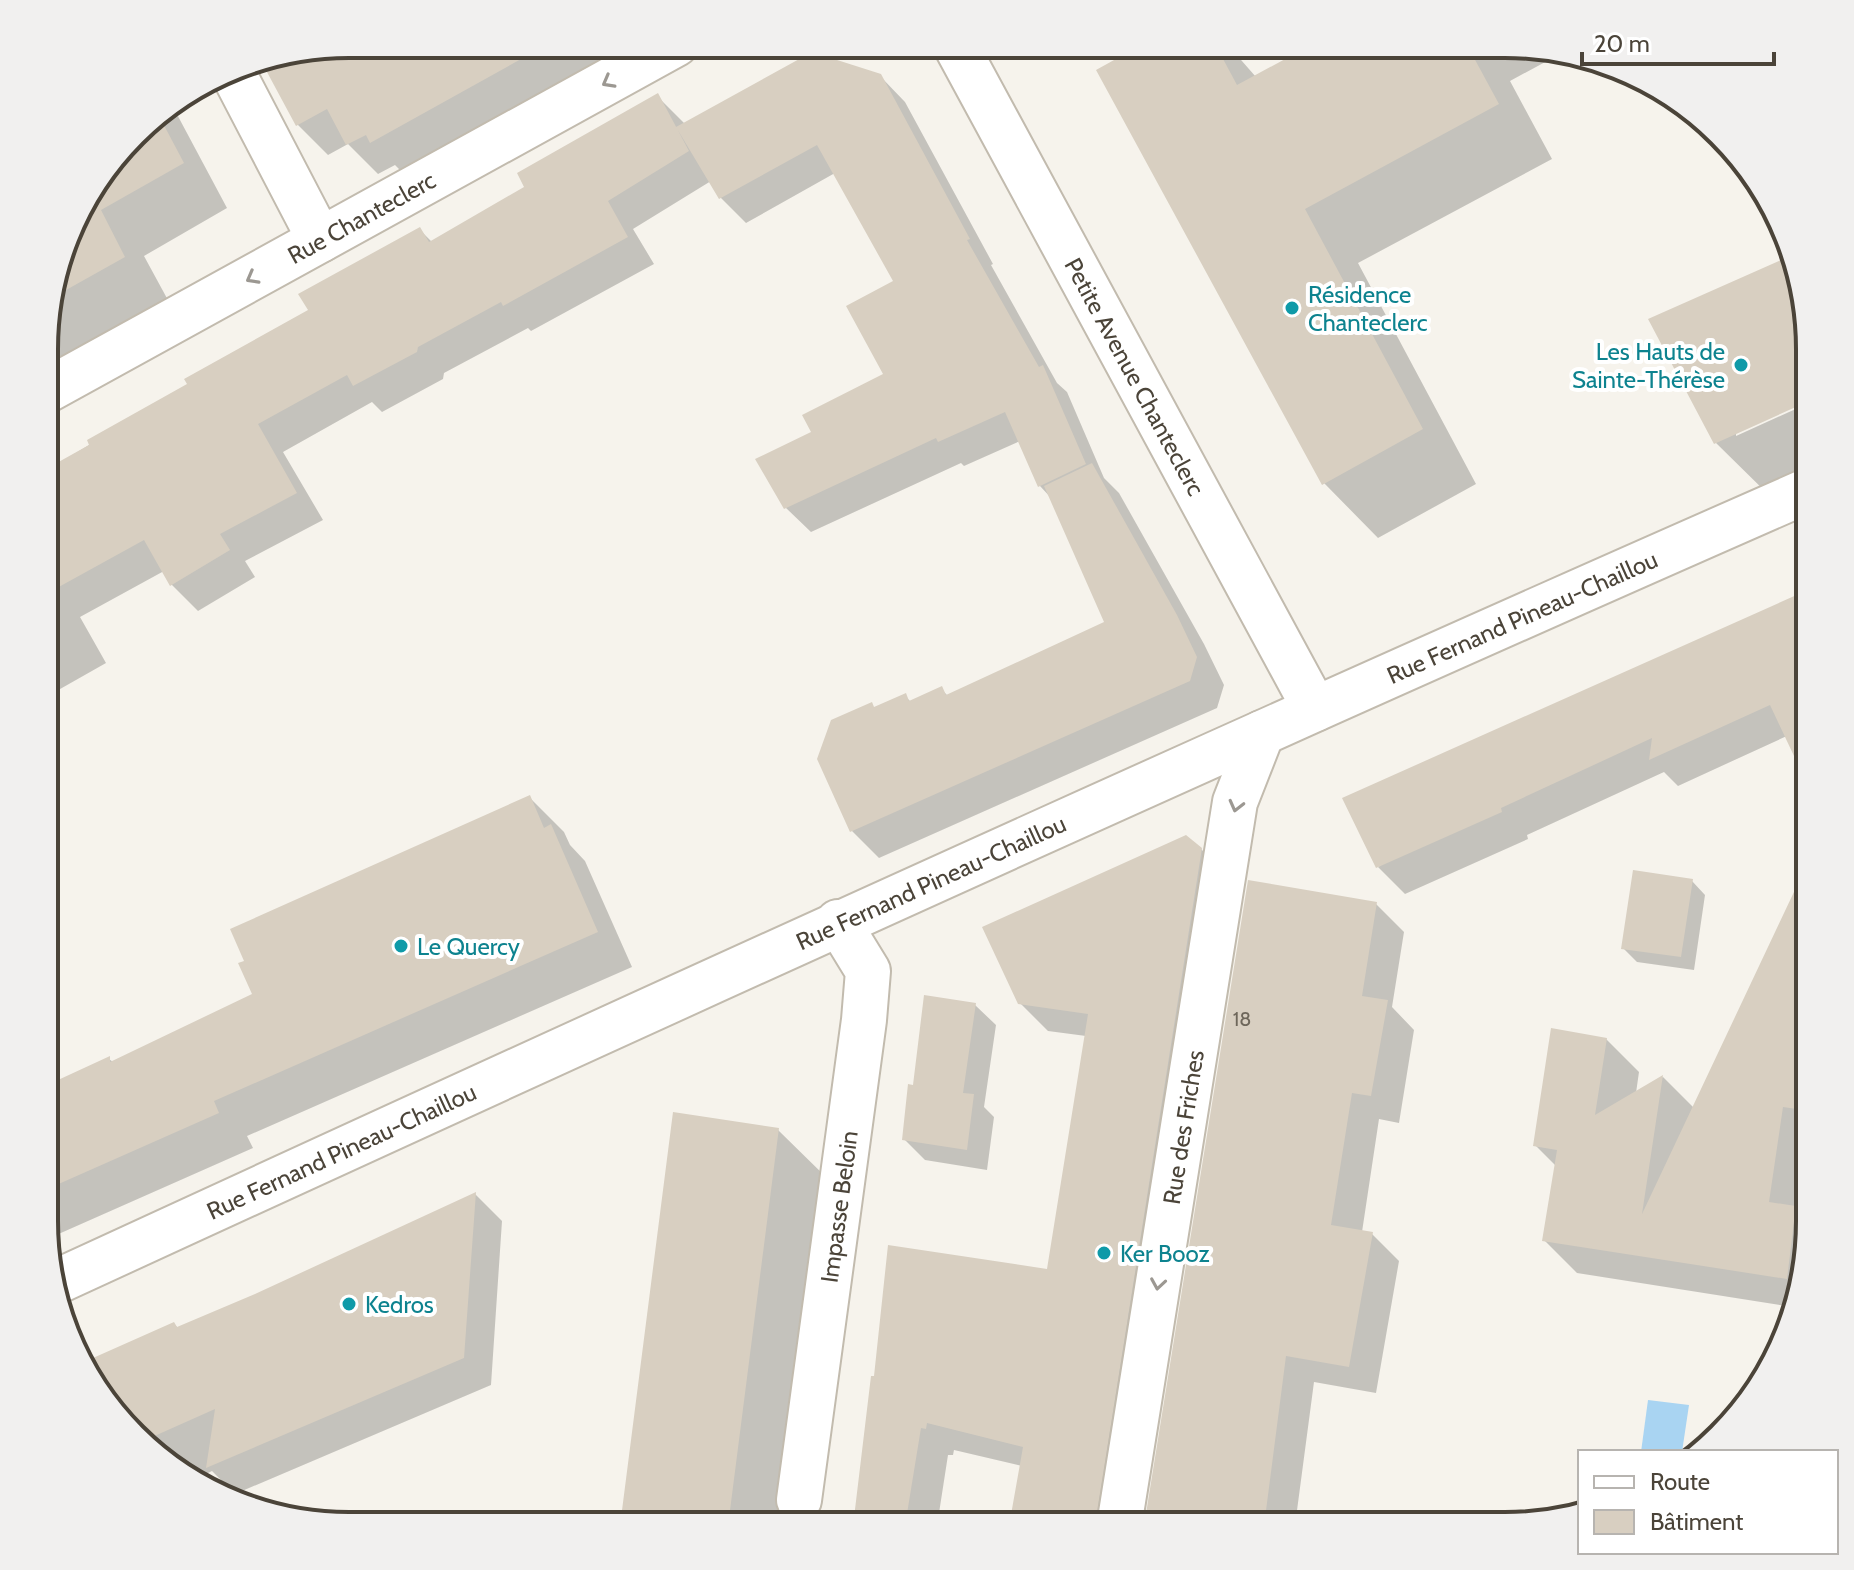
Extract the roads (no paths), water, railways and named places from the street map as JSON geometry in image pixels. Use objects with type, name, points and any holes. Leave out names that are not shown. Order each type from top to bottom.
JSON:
[{"type":"street","name":"Rue Chanteclerc","points":[[58,384],[651,58]]},
{"type":"street","name":"Petite Avenue Chanteclerc","points":[[963,58],[1315,709]]},
{"type":"street","points":[[237,80],[320,240]]},
{"type":"street","name":"Rue Fernand Pineau-Chaillou","points":[[64,1278],[838,922],[1796,496]]},
{"type":"street","name":"Rue des Friches","points":[[1121,1512],[1235,802],[1262,733]]},
{"type":"street","name":"Impasse Beloin","points":[[799,1500],[868,971],[838,922]]},
{"type":"water","points":[[1648,1400],[1689,1405],[1682,1450],[1641,1450]]},
{"type":"place","name":"Résidence Chanteclerc","points":[[1292,308]]},
{"type":"place","name":"Les Hauts de Sainte-Thérèse","points":[[1741,365]]},
{"type":"place","name":"Le Quercy","points":[[401,946]]},
{"type":"place","name":"Ker Booz","points":[[1104,1253]]},
{"type":"place","name":"Kedros","points":[[349,1304]]}]
